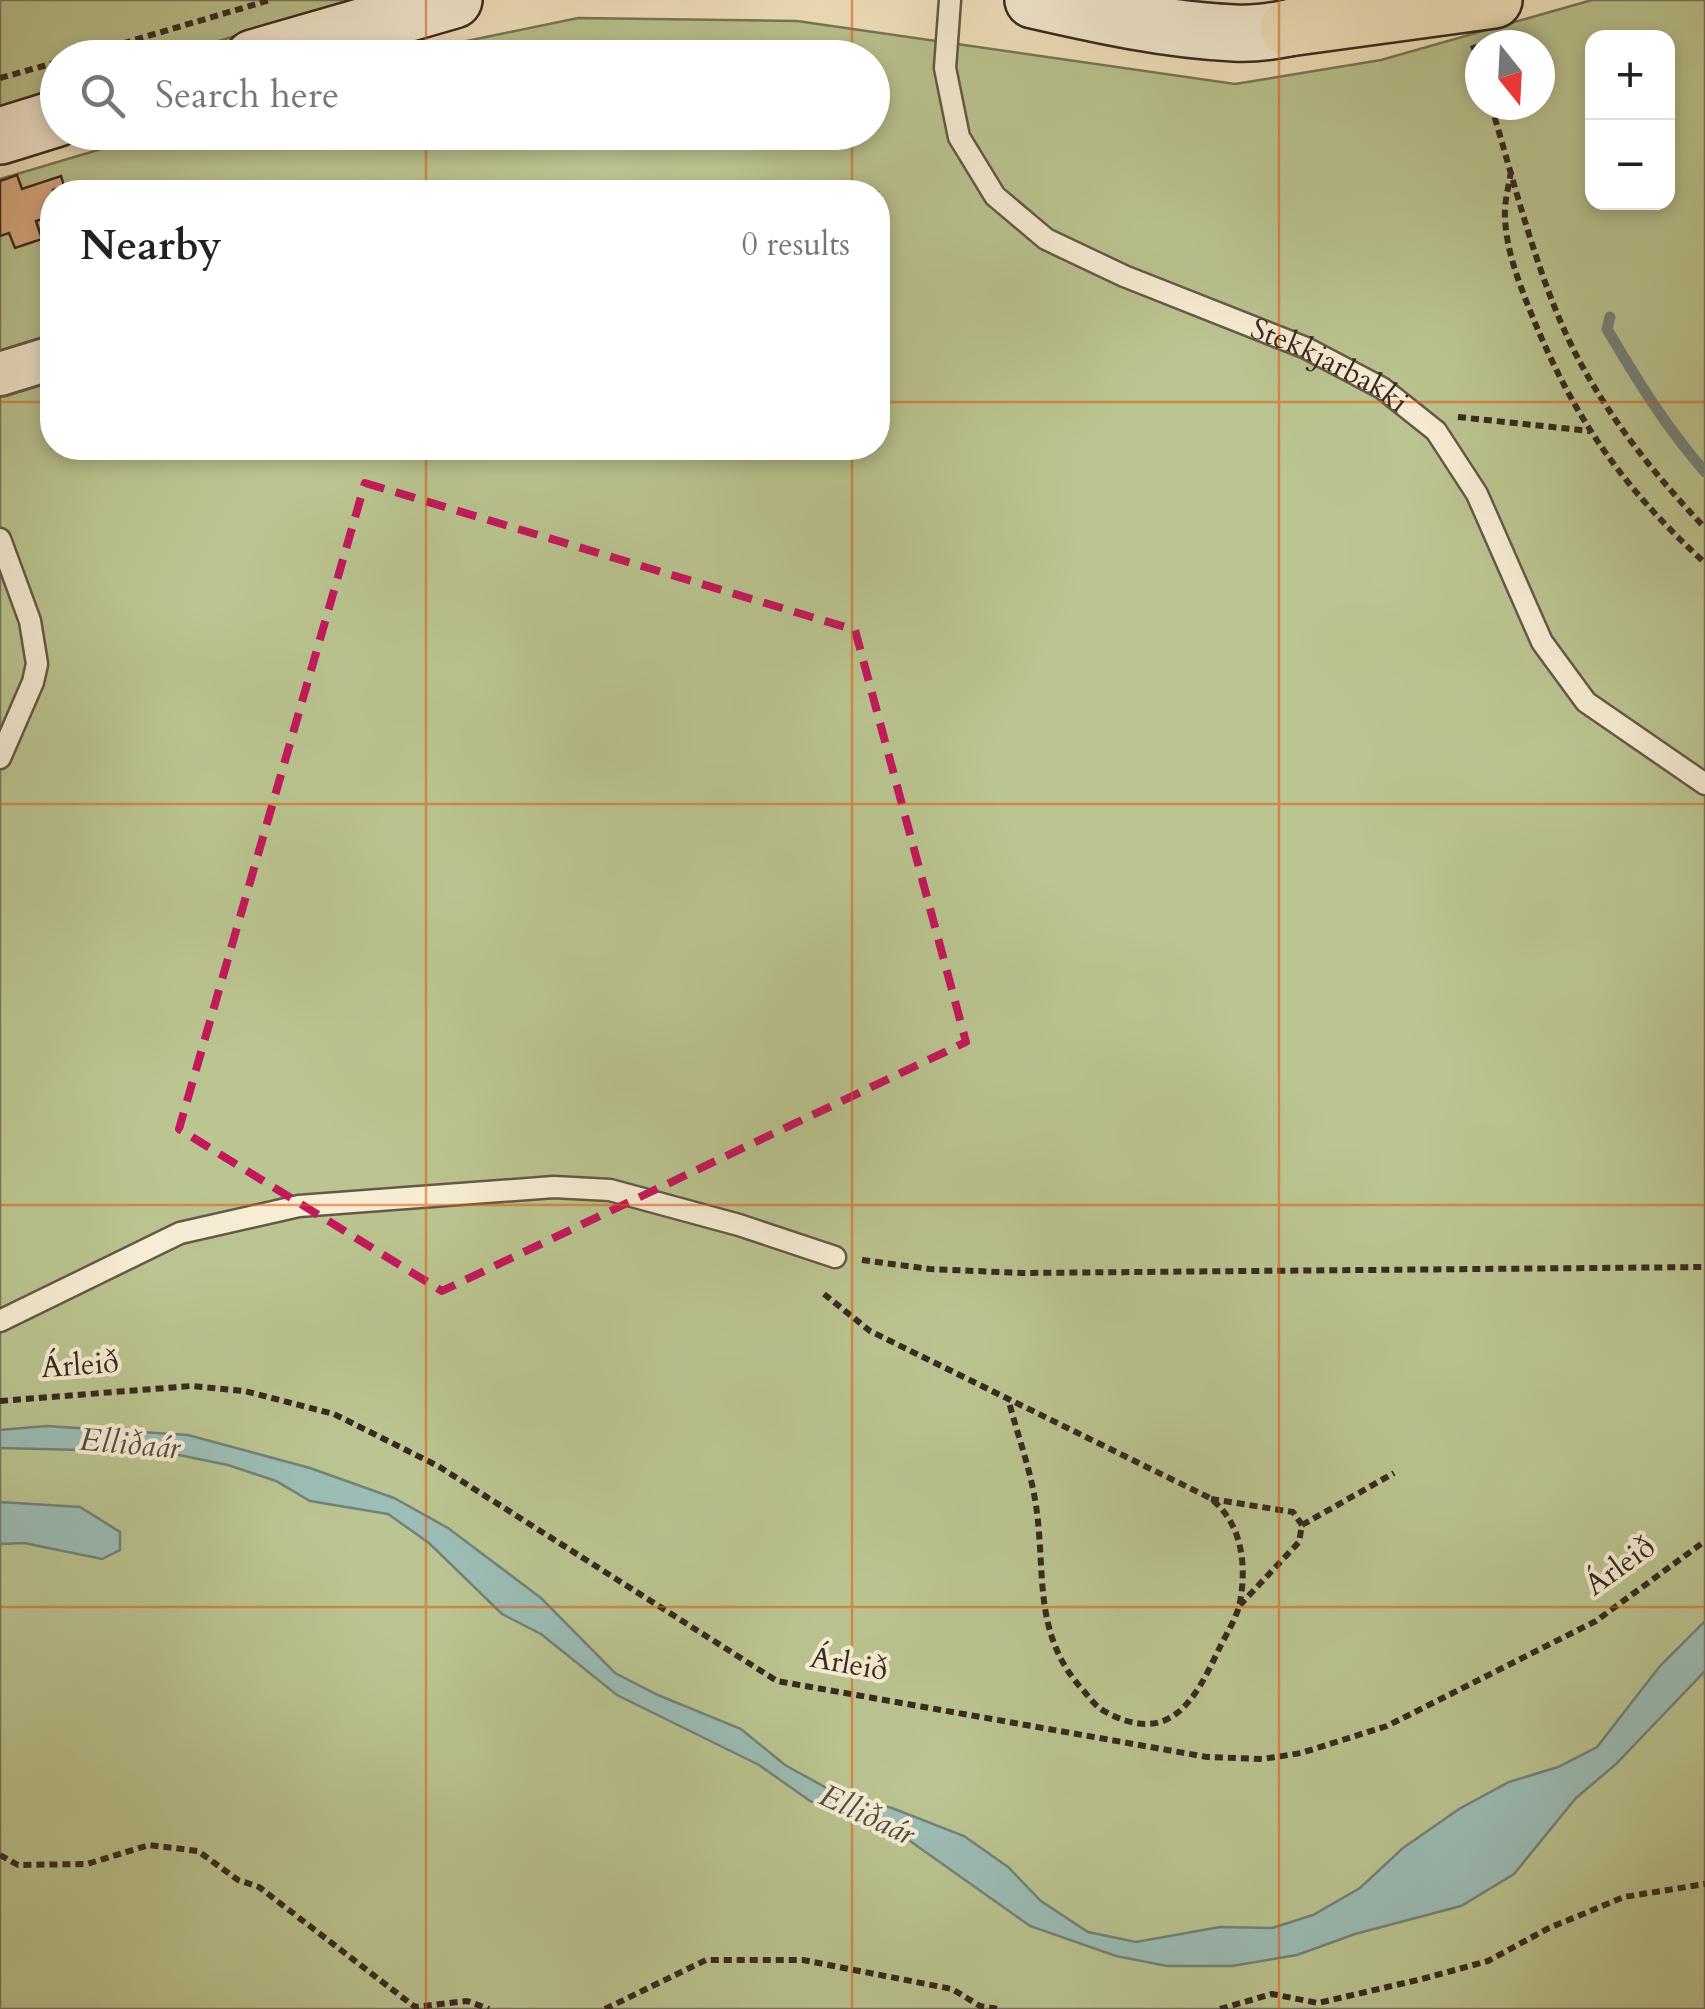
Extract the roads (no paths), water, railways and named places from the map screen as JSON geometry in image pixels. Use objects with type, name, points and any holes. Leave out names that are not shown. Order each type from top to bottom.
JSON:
[{"type":"highway","points":[[1288,28],[1494,0]]},
{"type":"main road","points":[[315,40],[454,0]]},
{"type":"main road","points":[[1033,0],[1119,20],[1237,34],[1288,28],[1399,0]]},
{"type":"main road","points":[[0,136],[40,124]]},
{"type":"street","points":[[0,374],[40,362]]},
{"type":"lane","name":"Stekkjarbakki","points":[[950,0],[945,68],[959,137],[996,196],[1046,238],[1124,276],[1306,348],[1382,388],[1436,431],[1477,494],[1542,642],[1586,702],[1705,784]]},
{"type":"lane","points":[[0,539],[30,621],[37,664],[0,758]]},
{"type":"lane","points":[[0,1321],[180,1234],[298,1206],[554,1187],[610,1190],[739,1224],[836,1257]]},
{"type":"water","name":"Elliðaár","points":[[46,1426],[188,1435],[310,1468],[394,1498],[448,1528],[541,1598],[615,1673],[741,1729],[785,1765],[834,1792],[892,1808],[964,1836],[1008,1867],[1041,1901],[1088,1932],[1136,1942],[1220,1927],[1272,1928],[1313,1915],[1360,1888],[1403,1848],[1459,1809],[1509,1782],[1558,1767],[1597,1747],[1660,1666],[1705,1621],[1705,1671],[1616,1764],[1576,1798],[1514,1874],[1461,1906],[1355,1934],[1297,1955],[1232,1966],[1167,1966],[1116,1956],[1030,1926],[903,1836],[810,1801],[759,1765],[617,1695],[541,1634],[502,1614],[429,1543],[388,1514],[310,1501],[276,1481],[228,1465],[164,1452],[0,1448],[0,1430]]},
{"type":"water","points":[[0,1502],[80,1507],[120,1532],[120,1550],[102,1559],[24,1543],[0,1544]]},
{"type":"waterway","points":[[1610,317],[1607,329],[1629,367],[1705,472]]}]
